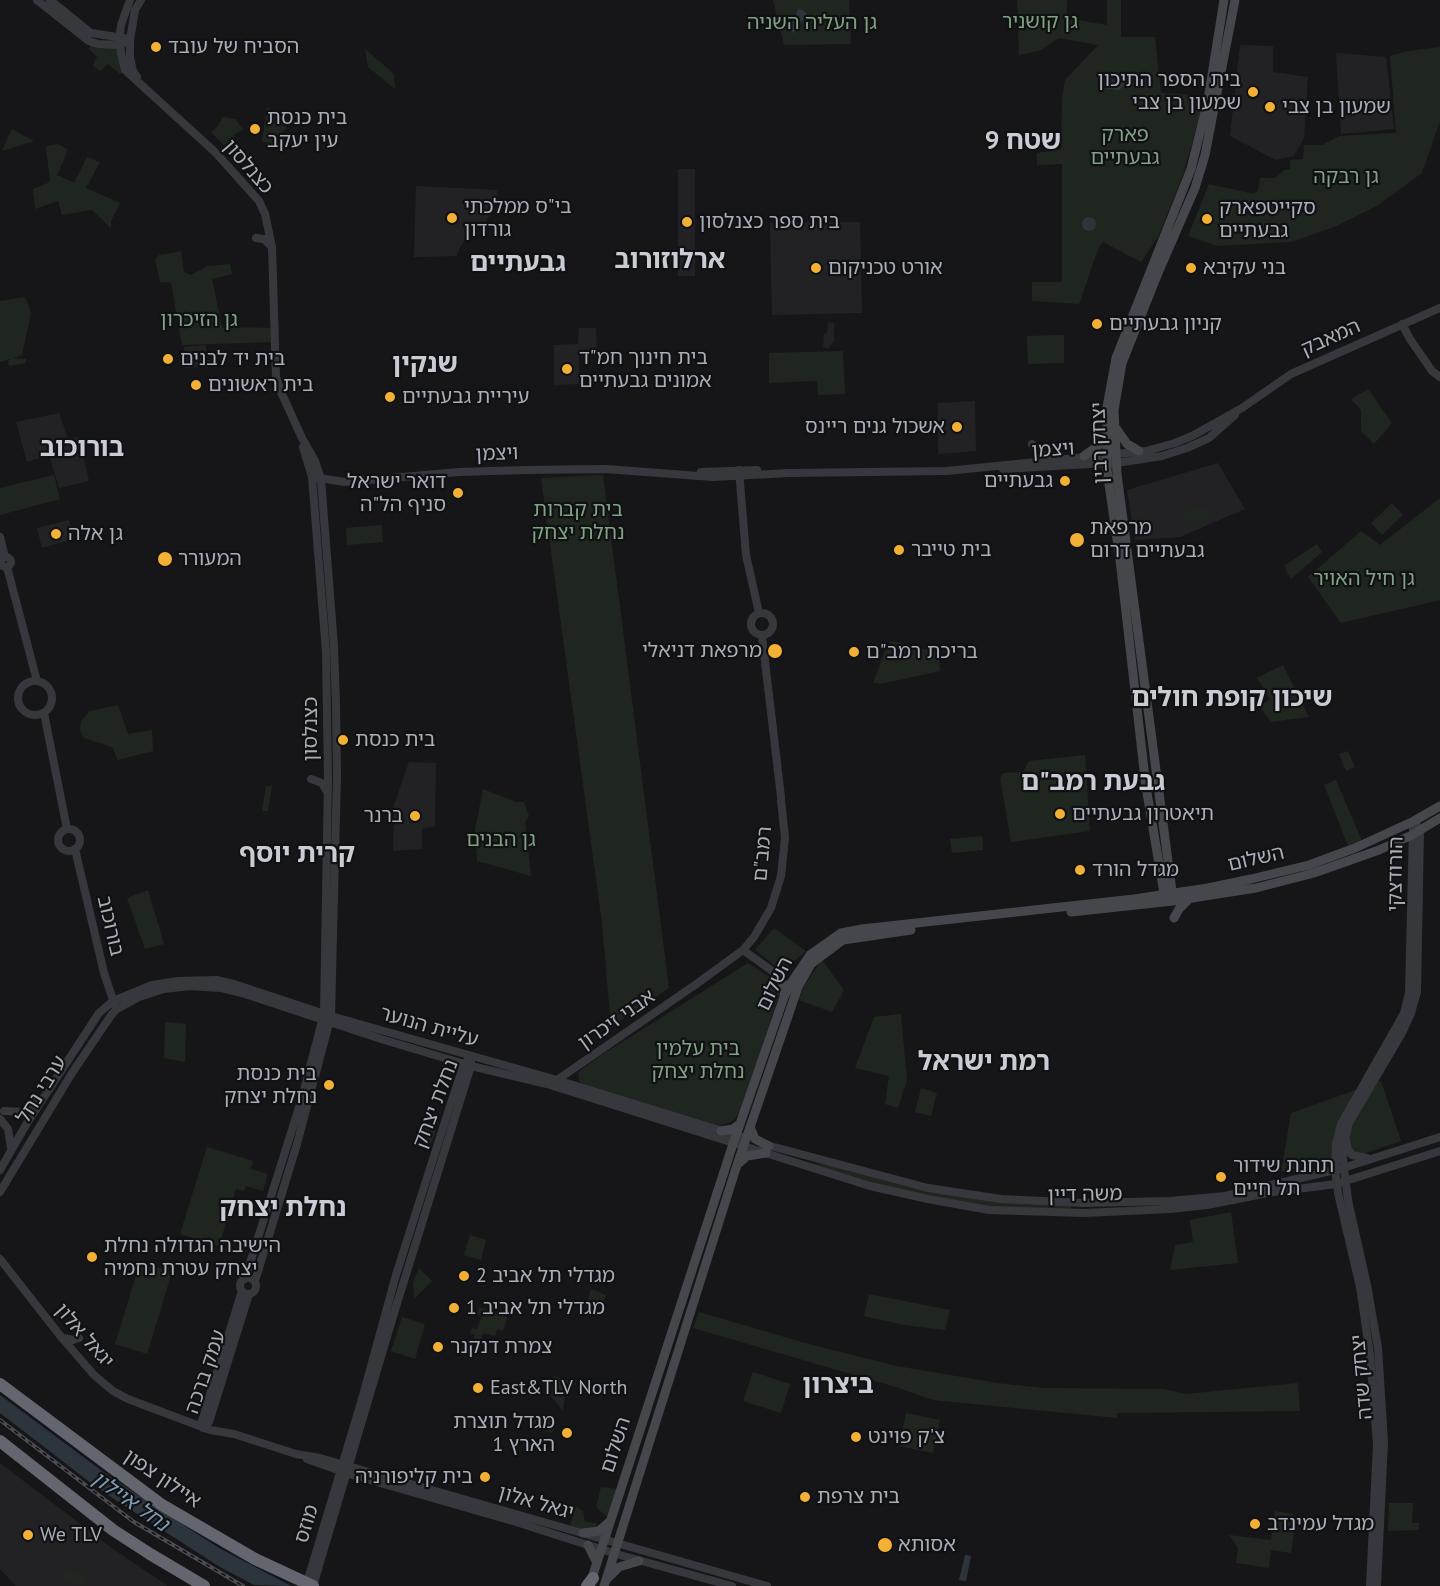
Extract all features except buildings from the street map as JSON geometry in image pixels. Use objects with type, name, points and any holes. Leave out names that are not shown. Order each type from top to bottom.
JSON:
[{"type":"highway","points":[[0,1379],[44,1416]]},
{"type":"highway","name":"איילון צפון","points":[[0,1384],[134,1486],[175,1513],[263,1564],[313,1579]]},
{"type":"highway","points":[[1,1442],[113,1530],[204,1586]]},
{"type":"main road","name":"יצחק רבין","points":[[1168,898],[1147,794],[1111,458],[1109,393],[1116,358],[1191,169],[1208,100],[1222,0]]},
{"type":"main road","name":"יצחק רבין","points":[[1110,422],[1122,363],[1191,197],[1205,155],[1235,0]]},
{"type":"main road","points":[[1084,456],[1100,443],[1110,422],[1124,441],[1139,451]]},
{"type":"main road","name":"יצחק רבין","points":[[1111,458],[1168,898]]},
{"type":"main road","name":"השלום","points":[[596,1583],[617,1543],[745,1143],[746,1125],[784,997],[811,964],[843,940],[1168,898],[1309,865],[1355,848],[1440,806]]},
{"type":"main road","name":"השלום","points":[[596,1583],[597,1563],[604,1540],[734,1140],[746,1125],[794,985],[810,955],[841,933],[1145,897],[1189,899],[1256,888],[1314,873],[1379,850],[1440,818]]},
{"type":"main road","points":[[1145,897],[1154,888],[1162,874]]},
{"type":"main road","points":[[1174,918],[1189,899]]},
{"type":"main road","points":[[778,975],[784,986],[784,997]]},
{"type":"main road","points":[[721,1131],[746,1125],[755,1139],[767,1150]]},
{"type":"main road","points":[[736,1168],[747,1156],[767,1150]]},
{"type":"main road","points":[[583,1533],[599,1531],[611,1519]]},
{"type":"main road","points":[[588,1545],[597,1563]]},
{"type":"main road","points":[[596,1583],[619,1568],[639,1561]]},
{"type":"street","points":[[37,0],[89,41],[98,44],[130,40]]},
{"type":"street","points":[[50,0],[91,33],[120,41]]},
{"type":"street","points":[[120,41],[121,25],[130,0]]},
{"type":"street","name":"כצנלסון","points":[[141,0],[135,10],[130,40],[130,58],[133,71],[142,85]]},
{"type":"street","name":"כצנלסון","points":[[120,41],[126,70],[216,153],[259,201],[269,230],[272,247],[276,377],[316,478],[336,705],[337,775],[326,1018]]},
{"type":"street","points":[[256,238],[264,239],[272,247]]},
{"type":"street","name":"המאבק","points":[[1111,458],[1168,445],[1194,435],[1242,408],[1291,374],[1440,308]]},
{"type":"street","points":[[1402,324],[1426,363],[1440,377]]},
{"type":"street","name":"המאבק","points":[[1111,458],[1162,456],[1198,444],[1218,432],[1242,408]]},
{"type":"street","points":[[1032,444],[1037,451],[1050,460]]},
{"type":"street","name":"ויצמן","points":[[316,478],[345,482],[459,472],[604,469],[683,475],[937,471],[992,468],[1084,456],[1111,458]]},
{"type":"street","name":"ויצמן","points":[[992,468],[1022,469],[1111,458]]},
{"type":"street","points":[[369,480],[378,468]]},
{"type":"street","name":"רמב\"ם","points":[[739,473],[746,555],[759,613]]},
{"type":"street","name":"כצנלסון","points":[[316,478],[326,641],[326,1018]]},
{"type":"street","points":[[0,537],[4,557],[10,561],[7,567],[37,681]]},
{"type":"street","name":"רמב\"ם","points":[[759,613],[768,614],[773,621],[772,630],[762,636]]},
{"type":"street","name":"רמב\"ם","points":[[759,613],[752,620],[751,627],[755,633],[762,636]]},
{"type":"street","name":"רמב\"ם","points":[[695,985],[743,950],[754,937],[771,908],[781,876],[785,838],[762,636]]},
{"type":"street","points":[[37,681],[46,685],[51,693],[51,704],[44,713],[33,716],[23,711],[18,696],[23,686],[37,681]]},
{"type":"street","points":[[44,713],[67,829]]},
{"type":"street","points":[[311,779],[322,783],[327,794]]},
{"type":"street","name":"הורודצקי","points":[[1339,1169],[1345,1133],[1402,1033],[1417,992],[1414,820]]},
{"type":"street","points":[[73,829],[79,834],[80,842],[75,849],[64,849],[58,842],[61,832],[73,829]]},
{"type":"street","name":"הורודצקי","points":[[1339,1169],[1336,1144],[1341,1124],[1404,1013],[1409,993],[1416,832]]},
{"type":"street","name":"בורוכוב","points":[[75,849],[104,973],[115,1005]]},
{"type":"street","points":[[743,950],[794,985]]},
{"type":"street","name":"אבני זיכרון","points":[[557,1080],[695,985]]},
{"type":"street","name":"עליית הנוער","points":[[115,1005],[164,989],[200,986],[242,993],[734,1140]]},
{"type":"street","name":"ערבי נחל","points":[[0,1170],[99,1013],[115,1005]]},
{"type":"street","name":"ערבי נחל","points":[[0,1192],[115,1005]]},
{"type":"street","points":[[326,1018],[297,1144],[255,1281],[256,1289],[246,1293],[240,1284],[245,1278],[326,1018]]},
{"type":"street","name":"עליית הנוער","points":[[469,1062],[557,1080],[721,1131],[734,1140]]},
{"type":"street","name":"נחלת יצחק","points":[[344,1469],[394,1313],[469,1062]]},
{"type":"street","points":[[11,1151],[10,1134],[2,1115],[22,1112],[46,1094]]},
{"type":"street","points":[[1345,1133],[1348,1149],[1352,1155],[1374,1158]]},
{"type":"street","name":"משה דיין","points":[[767,1150],[928,1188],[1001,1199],[1084,1203],[1170,1202],[1225,1196],[1339,1169],[1440,1137]]},
{"type":"street","name":"משה דיין","points":[[734,1140],[870,1186],[928,1199],[989,1210],[1084,1213],[1207,1205],[1273,1192],[1341,1183],[1440,1151]]},
{"type":"street","name":"יצחק שדה","points":[[1339,1169],[1370,1355],[1377,1444],[1370,1586]]},
{"type":"street","points":[[1347,1200],[1361,1176]]},
{"type":"street","name":"יצחק שדה","points":[[1341,1183],[1367,1285],[1378,1348],[1384,1442],[1377,1586]]},
{"type":"street","name":"יגאל אלון","points":[[0,1259],[94,1375],[113,1391],[128,1399],[296,1454],[319,1464],[583,1533],[767,1586]]},
{"type":"street","name":"יגאל אלון","points":[[0,1268],[11,1274]]},
{"type":"street","points":[[245,1278],[255,1281]]},
{"type":"street","name":"עמק ברכה","points":[[205,1424],[246,1293]]},
{"type":"street","points":[[62,1338],[73,1340],[79,1338]]},
{"type":"street","name":"יגאל אלון","points":[[344,1469],[602,1550],[732,1586]]},
{"type":"street","name":"מוזס","points":[[306,1586],[313,1579],[344,1469]]},
{"type":"shaded area","name":"שמעון בן צבי","points":[[1240,45],[1273,46],[1273,72],[1308,77],[1304,138],[1294,156],[1276,160],[1230,136]]},
{"type":"shaded area","points":[[1336,53],[1386,57],[1394,129],[1341,134]]},
{"type":"shaded area","name":"בית ספר כצנלסון","points":[[678,169],[695,169],[695,276],[678,276]]},
{"type":"shaded area","name":"בי\"ס ממלכתי גורדון","points":[[416,186],[497,190],[498,199],[485,223],[470,233],[460,247],[457,256],[414,257]]},
{"type":"shaded area","name":"אורט טכניקום","points":[[860,222],[862,313],[772,315],[770,223]]},
{"type":"shaded area","points":[[828,322],[834,323],[834,342],[829,349],[823,347]]},
{"type":"shaded area","name":"בית חינוך חמ\"ד אמונים גבעתיים","points":[[579,328],[596,328],[597,354],[579,354],[579,384],[554,385],[554,345],[578,344]]},
{"type":"shaded area","points":[[206,345],[207,360],[211,360],[212,366],[186,368],[184,347]]},
{"type":"shaded area","name":"אשכול גנים ריינס","points":[[975,401],[976,451],[938,454],[938,403]]},
{"type":"shaded area","points":[[59,413],[68,439],[79,437],[89,481],[59,488],[49,455],[27,462],[16,422]]},
{"type":"shaded area","points":[[1218,463],[1245,509],[1180,537],[1135,540],[1127,490]]},
{"type":"shaded area","name":"גן אלה","points":[[69,520],[74,539],[42,548],[37,528]]},
{"type":"shaded area","name":"ברנר","points":[[409,762],[436,763],[435,826],[422,829],[422,849],[393,851],[394,805]]},
{"type":"shaded area","points":[[0,1463],[113,1549],[168,1586],[16,1586],[0,1569]]},
{"type":"green space","name":"גן העליה השניה","points":[[773,0],[849,0],[851,44],[784,45]]},
{"type":"green space","name":"פארק גבעתיים","points":[[1017,0],[1067,0],[1067,18],[1107,25],[1107,0],[1121,0],[1121,37],[1155,37],[1161,93],[1205,96],[1184,172],[1158,237],[1141,262],[1103,242],[1098,249],[1079,304],[1032,301],[1032,282],[1062,282],[1062,164],[1037,165],[1037,153],[1061,149],[1062,99],[1065,80],[1098,45],[1059,38],[1039,51],[1019,55]]},
{"type":"green space","points":[[92,43],[120,45],[125,70],[120,74],[108,64],[100,71],[93,66],[97,57],[89,49]]},
{"type":"green space","name":"גן רבקה","points":[[1440,47],[1440,121],[1422,173],[1377,206],[1334,227],[1291,242],[1217,246],[1188,236],[1209,184],[1254,194],[1258,190],[1260,178],[1275,178],[1284,170],[1290,169],[1290,160],[1303,159],[1304,145],[1322,145],[1339,136],[1396,133],[1390,56]]},
{"type":"green space","points":[[365,49],[394,74],[395,89],[368,67]]},
{"type":"green space","points":[[267,107],[291,122],[271,145],[262,141]]},
{"type":"green space","points":[[223,117],[235,119],[243,129],[234,135],[239,148],[234,156],[211,132]]},
{"type":"green space","points":[[12,129],[34,141],[2,151]]},
{"type":"green space","points":[[58,144],[68,150],[57,175],[74,183],[87,157],[100,162],[86,188],[120,203],[111,221],[111,228],[92,210],[62,215],[58,201],[35,209],[33,189],[50,182],[46,146]]},
{"type":"green space","name":"גן הזיכרון","points":[[181,251],[184,272],[191,275],[208,266],[230,264],[232,274],[212,279],[222,327],[274,328],[273,342],[182,345],[171,283],[160,282],[155,260],[159,255]]},
{"type":"green space","points":[[25,297],[31,313],[22,355],[13,358],[26,359],[26,363],[9,366],[10,359],[0,362],[0,301]]},
{"type":"green space","points":[[1064,335],[1064,363],[1028,364],[1027,336]]},
{"type":"green space","points":[[843,351],[845,394],[818,395],[817,381],[769,383],[769,353]]},
{"type":"green space","points":[[1368,389],[1392,423],[1374,444],[1361,431],[1361,410],[1351,399]]},
{"type":"green space","points":[[54,475],[60,499],[0,515],[0,488]]},
{"type":"green space","name":"בית קברות נחלת יצחק","points":[[603,475],[669,988],[611,1027],[602,923],[541,478]]},
{"type":"green space","name":"גן חיל האויר","points":[[1440,498],[1440,600],[1341,623],[1308,577],[1361,531],[1380,545]]},
{"type":"green space","points":[[1392,503],[1403,515],[1382,535],[1371,523]]},
{"type":"green space","points":[[1185,509],[1210,509],[1210,522],[1185,523]]},
{"type":"green space","points":[[382,525],[383,542],[347,545],[346,528]]},
{"type":"green space","points":[[1317,544],[1322,552],[1291,579],[1284,566]]},
{"type":"green space","points":[[892,641],[922,649],[938,649],[940,671],[881,684],[873,683],[886,648]]},
{"type":"green space","points":[[1283,665],[1309,717],[1271,722],[1260,707],[1270,699],[1257,678]]},
{"type":"green space","points":[[118,705],[128,734],[152,730],[153,751],[118,760],[112,747],[84,738],[80,730],[81,721],[90,711]]},
{"type":"green space","points":[[1348,751],[1355,767],[1346,771],[1339,754]]},
{"type":"green space","points":[[1085,755],[1090,831],[1011,842],[1000,778],[1003,773],[1023,772],[1029,761]]},
{"type":"green space","points":[[1336,780],[1362,841],[1348,846],[1324,785]]},
{"type":"green space","points":[[266,786],[272,786],[268,811],[262,811]]},
{"type":"green space","name":"גן הבנים","points":[[483,789],[516,802],[524,802],[529,816],[525,822],[531,876],[477,861],[475,830]]},
{"type":"green space","points":[[982,836],[983,850],[952,853],[950,839]]},
{"type":"green space","points":[[148,890],[164,944],[145,949],[127,898]]},
{"type":"green space","points":[[774,928],[806,951],[782,971],[755,950]]},
{"type":"green space","points":[[822,960],[844,990],[832,1012],[799,1000],[804,986]]},
{"type":"green space","name":"בית עלמין נחלת יצחק","points":[[748,963],[782,985],[742,1109],[733,1121],[720,1126],[584,1087],[579,1081],[578,1072],[600,1056]]},
{"type":"green space","points":[[901,1014],[907,1080],[898,1108],[885,1104],[889,1076],[855,1068],[874,1017]]},
{"type":"green space","points":[[165,1022],[186,1024],[185,1062],[164,1058]]},
{"type":"green space","points":[[1381,1081],[1401,1141],[1363,1154],[1281,1172],[1291,1113]]},
{"type":"green space","points":[[921,1088],[937,1093],[931,1116],[915,1112]]},
{"type":"green space","points":[[425,1127],[436,1131],[431,1144],[420,1141]]},
{"type":"green space","points":[[207,1147],[253,1161],[251,1169],[268,1174],[263,1191],[246,1186],[244,1191],[236,1189],[219,1246],[180,1234]]},
{"type":"green space","points":[[808,1163],[830,1165],[903,1185],[1067,1205],[1071,1209],[990,1207],[967,1204],[871,1184]]},
{"type":"green space","points":[[1231,1212],[1238,1263],[1170,1270],[1175,1245],[1193,1242],[1190,1220]]},
{"type":"green space","points":[[470,1235],[486,1240],[481,1260],[464,1255]]},
{"type":"green space","points":[[140,1262],[172,1272],[147,1354],[115,1344]]},
{"type":"green space","points":[[419,1268],[432,1281],[414,1299],[413,1282]]},
{"type":"green space","points":[[591,1289],[606,1295],[603,1304],[588,1299]]},
{"type":"green space","points":[[869,1294],[950,1310],[945,1330],[904,1325],[864,1316]]},
{"type":"green space","points":[[479,1307],[507,1317],[503,1331],[497,1329],[495,1336],[483,1333],[478,1349],[471,1347],[475,1335],[470,1333],[472,1328],[477,1329],[482,1316],[477,1314]]},
{"type":"green space","points":[[699,1312],[805,1343],[897,1366],[997,1383],[1043,1388],[1164,1389],[1186,1394],[1298,1383],[1300,1411],[1117,1413],[1117,1418],[933,1400],[896,1387],[693,1328]]},
{"type":"green space","points":[[402,1317],[425,1324],[415,1359],[391,1351]]},
{"type":"green space","points":[[753,1372],[790,1384],[781,1413],[743,1401]]},
{"type":"green space","points":[[554,1376],[576,1383],[565,1394],[563,1411],[551,1396]]},
{"type":"green space","points":[[906,1413],[940,1420],[933,1453],[899,1446]]},
{"type":"green space","points":[[535,1416],[550,1419],[556,1424],[552,1433],[531,1427]]},
{"type":"green space","points":[[601,1487],[618,1489],[607,1517],[596,1507]]},
{"type":"green space","points":[[1389,1503],[1413,1503],[1412,1523],[1419,1523],[1419,1530],[1388,1531]]},
{"type":"green space","points":[[576,1506],[583,1511],[585,1522],[596,1523],[597,1526],[584,1530],[570,1526]]},
{"type":"green space","points":[[1275,1511],[1293,1514],[1296,1519],[1291,1553],[1271,1550],[1269,1568],[1236,1563],[1238,1548],[1229,1535],[1271,1540]]},
{"type":"green space","points":[[64,1568],[87,1575],[83,1586],[61,1580]]},
{"type":"water","points":[[798,9],[807,14],[794,33],[787,29]]},
{"type":"water","points":[[1103,80],[1128,81],[1119,90],[1107,89],[1100,82]]},
{"type":"water","points":[[1086,217],[1092,217],[1096,224],[1092,231],[1086,231],[1082,227],[1082,221]]},
{"type":"water","name":"נחל איילון","points":[[0,1395],[106,1474],[188,1528],[219,1548],[291,1586],[254,1585],[220,1567],[100,1490],[0,1413]]},
{"type":"water","points":[[965,1555],[971,1556],[966,1581],[959,1580]]},
{"type":"railway","points":[[0,1420],[134,1522],[243,1586]]},
{"type":"place","name":"הסביח של עובד","points":[[156,47]]},
{"type":"place","name":"בית הספר התיכון שמעון בן צבי","points":[[1253,92]]},
{"type":"place","name":"שמעון בן צבי","points":[[1270,107]]},
{"type":"place","name":"בית כנסת עין יעקב","points":[[255,129]]},
{"type":"place","name":"בי\"ס ממלכתי גורדון","points":[[452,218]]},
{"type":"place","name":"סקייטפארק גבעתיים","points":[[1207,219]]},
{"type":"place","name":"בית ספר כצנלסון","points":[[687,222]]},
{"type":"place","name":"אורט טכניקום","points":[[816,268]]},
{"type":"place","name":"בני עקיבא","points":[[1191,268]]},
{"type":"place","name":"קניון גבעתיים","points":[[1097,324]]},
{"type":"place","name":"בית יד לבנים","points":[[168,359]]},
{"type":"place","name":"בית חינוך חמ\"ד אמונים גבעתיים","points":[[567,369]]},
{"type":"place","name":"בית ראשונים","points":[[196,385]]},
{"type":"place","name":"עיריית גבעתיים","points":[[390,397]]},
{"type":"place","name":"אשכול גנים ריינס","points":[[957,427]]},
{"type":"place","name":"גבעתיים","points":[[1065,481]]},
{"type":"place","name":"דואר ישראל סניף הל\"ה","points":[[458,493]]},
{"type":"place","name":"גן אלה","points":[[56,534]]},
{"type":"place","name":"מרפאת גבעתיים דרום","points":[[1077,540]]},
{"type":"place","name":"בית טייבר","points":[[899,550]]},
{"type":"place","name":"המעורר","points":[[165,559]]},
{"type":"place","name":"מרפאת דניאלי","points":[[775,651]]},
{"type":"place","name":"בריכת רמב\"ם","points":[[854,652]]},
{"type":"place","name":"בית כנסת","points":[[343,740]]},
{"type":"place","name":"תיאטרון גבעתיים","points":[[1060,814]]},
{"type":"place","name":"ברנר","points":[[415,816]]},
{"type":"place","name":"מגדל הורד","points":[[1080,870]]},
{"type":"place","name":"בית כנסת נחלת יצחק","points":[[329,1085]]},
{"type":"place","name":"תחנת שידור תל חיים","points":[[1221,1177]]},
{"type":"place","name":"הישיבה הגדולה נחלת יצחק עטרת נחמיה","points":[[92,1257]]},
{"type":"place","name":"מגדלי תל אביב 2","points":[[464,1276]]},
{"type":"place","name":"מגדלי תל אביב 1","points":[[454,1308]]},
{"type":"place","name":"צמרת דנקנר","points":[[438,1347]]},
{"type":"place","name":"East&TLV North","points":[[478,1388]]},
{"type":"place","name":"מגדל תוצרת הארץ 1","points":[[567,1433]]},
{"type":"place","name":"צ'ק פוינט","points":[[856,1437]]},
{"type":"place","name":"בית קליפורניה","points":[[485,1477]]},
{"type":"place","name":"בית צרפת","points":[[805,1497]]},
{"type":"place","name":"מגדל עמינדב","points":[[1255,1524]]},
{"type":"place","name":"We TLV","points":[[28,1535]]},
{"type":"place","name":"אסותא","points":[[885,1545]]},
{"type":"district","name":"שטח 9","points":[[1023,142]]},
{"type":"district","name":"ארלוזורוב","points":[[670,261]]},
{"type":"district","name":"גבעתיים","points":[[518,264]]},
{"type":"district","name":"שנקין","points":[[425,365]]},
{"type":"district","name":"בורוכוב","points":[[82,449]]},
{"type":"district","name":"שיכון קופת חולים","points":[[1232,699]]},
{"type":"district","name":"גבעת רמב\"ם","points":[[1093,783]]},
{"type":"district","name":"קרית יוסף","points":[[297,855]]},
{"type":"district","name":"רמת ישראל","points":[[984,1063]]},
{"type":"district","name":"נחלת יצחק","points":[[283,1209]]},
{"type":"district","name":"ביצרון","points":[[838,1386]]},
{"type":"park label","name":"גן קושניר","points":[[1040,22]]}]
